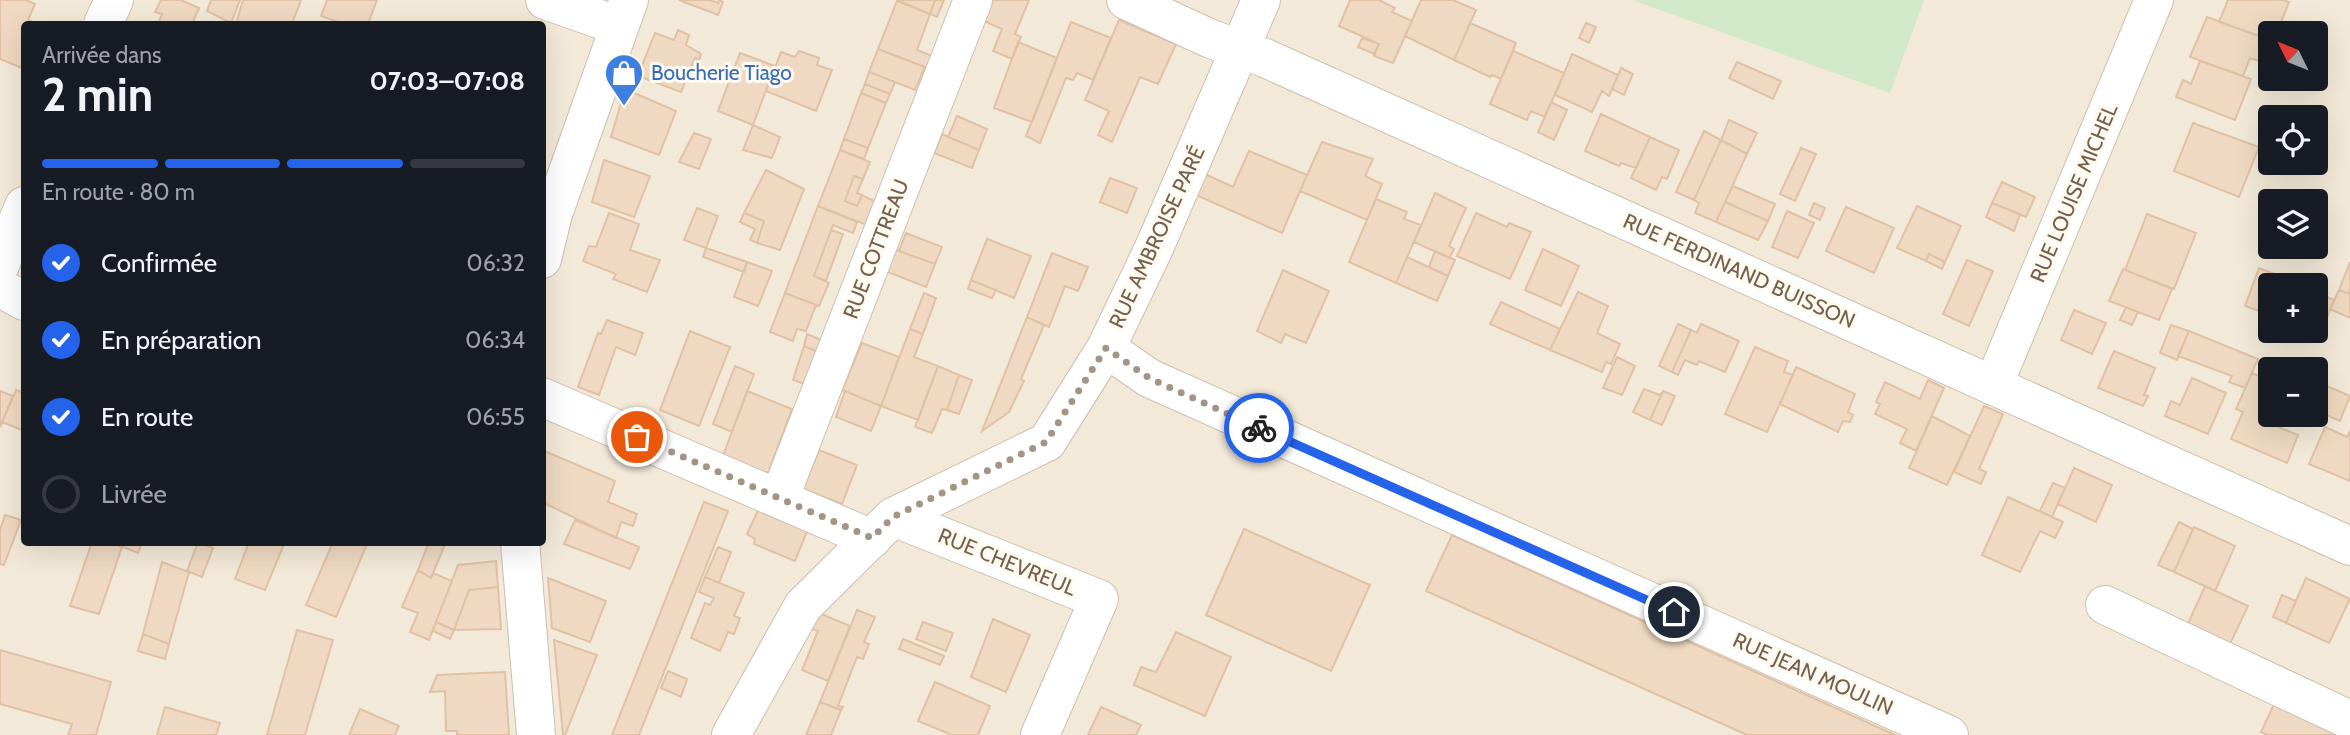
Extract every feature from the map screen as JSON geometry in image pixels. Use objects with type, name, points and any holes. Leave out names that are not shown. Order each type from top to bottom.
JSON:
[{"type":"street","points":[[104,21],[114,0]]},
{"type":"street","points":[[545,0],[624,13],[553,214],[546,243]]},
{"type":"street","name":"RUE COTTREAU","points":[[779,499],[973,0]]},
{"type":"street","name":"RUE FERDINAND BUISSON","points":[[1126,0],[2350,546]]},
{"type":"street","name":"RUE AMBROISE PARÉ","points":[[731,735],[803,606],[882,528],[1046,442],[1106,348],[1154,248],[1238,48],[1261,0]]},
{"type":"street","name":"RUE LOUISE MICHEL","points":[[1993,386],[2154,0]]},
{"type":"street","points":[[0,265],[21,213]]},
{"type":"street","points":[[0,288],[21,299]]},
{"type":"street","name":"RUE JEAN MOULIN","points":[[1106,348],[1149,378],[1950,735]]},
{"type":"street","points":[[546,399],[779,499],[882,528]]},
{"type":"street","name":"RUE CHEVREUL","points":[[882,528],[1100,599],[1040,735]]},
{"type":"street","points":[[520,546],[536,735]]},
{"type":"street","points":[[2105,605],[2350,720]]},
{"type":"shaded area","points":[[0,0],[2350,0],[2350,735],[0,735]]},
{"type":"green space","points":[[1632,0],[1924,0],[1890,93]]},
{"type":"building","points":[[0,0],[26,0],[35,4],[28,20],[30,21],[21,21],[21,68],[0,59]]},
{"type":"building","points":[[161,0],[181,0],[199,8],[193,21],[159,21],[162,14],[155,12]]},
{"type":"building","points":[[211,0],[240,0],[232,21],[207,11]]},
{"type":"building","points":[[243,0],[301,0],[293,21],[237,21]]},
{"type":"building","points":[[327,0],[377,0],[369,21],[335,21],[321,16]]},
{"type":"building","points":[[679,0],[710,0],[718,3],[719,0],[723,2],[718,15]]},
{"type":"building","points":[[897,0],[935,0],[930,14]]},
{"type":"building","points":[[935,0],[944,0],[937,17],[930,14]]},
{"type":"building","points":[[988,0],[1029,0],[1015,34],[1021,37],[1012,59],[993,51],[1002,29],[980,19]]},
{"type":"building","points":[[1350,0],[1379,0],[1395,8],[1392,12],[1412,21],[1393,63],[1374,56],[1379,44],[1339,26]]},
{"type":"building","points":[[1421,0],[1453,0],[1476,10],[1454,60],[1405,36]]},
{"type":"building","points":[[2228,0],[2289,2],[2282,21],[2258,21],[2258,36],[2219,22]]},
{"type":"building","points":[[897,1],[930,14],[917,50],[942,60],[937,72],[878,49]]},
{"type":"building","points":[[2207,17],[2258,36],[2258,61],[2250,58],[2243,76],[2190,57]]},
{"type":"building","points":[[1119,20],[1176,44],[1158,84],[1140,77],[1112,142],[1098,135],[1109,111],[1085,100]]},
{"type":"building","points":[[1071,22],[1111,38],[1093,80],[1077,73],[1073,80],[1066,78],[1040,143],[1026,136]]},
{"type":"building","points":[[1470,23],[1516,43],[1501,79],[1492,75],[1490,77],[1454,60]]},
{"type":"building","points":[[1586,23],[1596,27],[1589,43],[1579,38]]},
{"type":"building","points":[[678,30],[689,35],[686,45],[701,54],[699,60],[695,58],[681,92],[638,76],[655,33],[674,40]]},
{"type":"building","points":[[1362,38],[1379,44],[1374,54],[1358,47]]},
{"type":"building","points":[[1018,42],[1057,58],[1032,122],[994,108]]},
{"type":"building","points":[[878,49],[925,67],[915,90],[869,72]]},
{"type":"building","points":[[799,51],[819,58],[817,65],[832,70],[816,111],[766,91],[781,52],[795,57]]},
{"type":"building","points":[[1513,51],[1564,73],[1545,117],[1531,111],[1527,120],[1490,104]]},
{"type":"building","points":[[740,53],[775,66],[753,125],[718,111]]},
{"type":"building","points":[[1572,54],[1618,75],[1609,96],[1602,91],[1592,112],[1555,95]]},
{"type":"building","points":[[2200,61],[2251,79],[2235,120],[2176,97],[2183,80],[2191,84]]},
{"type":"building","points":[[1737,62],[1781,81],[1773,99],[1729,78]]},
{"type":"building","points":[[1621,68],[1633,74],[1624,95],[1612,89]]},
{"type":"building","points":[[869,72],[895,82],[890,94],[865,84]]},
{"type":"building","points":[[865,84],[890,94],[886,103],[861,93]]},
{"type":"building","points":[[625,89],[676,111],[659,155],[611,137]]},
{"type":"building","points":[[861,93],[886,103],[868,148],[844,139]]},
{"type":"building","points":[[1551,102],[1567,110],[1554,140],[1538,132]]},
{"type":"building","points":[[1601,114],[1650,137],[1636,168],[1621,163],[1619,166],[1585,151]]},
{"type":"building","points":[[957,116],[987,129],[979,150],[948,137]]},
{"type":"building","points":[[1729,120],[1757,133],[1747,154],[1721,140]]},
{"type":"building","points":[[2193,123],[2258,147],[2239,197],[2174,171]]},
{"type":"building","points":[[753,125],[780,137],[772,158],[743,150]]},
{"type":"building","points":[[1704,131],[1721,140],[1694,200],[1676,192]]},
{"type":"building","points":[[694,133],[711,139],[699,169],[679,162]]},
{"type":"building","points":[[942,134],[979,150],[972,168],[934,153]]},
{"type":"building","points":[[1650,137],[1679,150],[1667,179],[1662,177],[1656,190],[1631,178]]},
{"type":"building","points":[[844,139],[868,148],[864,159],[840,150]]},
{"type":"building","points":[[1721,140],[1747,154],[1716,222],[1695,213],[1699,203],[1694,200]]},
{"type":"building","points":[[1322,142],[1373,159],[1365,176],[1382,184],[1367,220],[1300,191]]},
{"type":"building","points":[[1801,148],[1816,154],[1795,201],[1780,194]]},
{"type":"building","points":[[840,150],[870,162],[863,179],[854,176],[845,201],[857,206],[862,195],[886,207],[877,229],[818,206]]},
{"type":"building","points":[[1249,151],[1307,175],[1282,233],[1196,195],[1205,174],[1233,187]]},
{"type":"building","points":[[604,160],[650,176],[634,217],[592,202]]},
{"type":"building","points":[[766,170],[804,189],[780,250],[757,243],[764,221],[744,213]]},
{"type":"building","points":[[854,176],[863,179],[857,193],[862,195],[857,206],[845,201]]},
{"type":"building","points":[[1110,178],[1137,188],[1127,213],[1100,202]]},
{"type":"building","points":[[2002,182],[2035,197],[2026,217],[1992,203]]},
{"type":"building","points":[[1733,186],[1775,204],[1768,221],[1725,202]]},
{"type":"building","points":[[1435,193],[1466,208],[1449,246],[1454,249],[1449,258],[1414,242]]},
{"type":"building","points":[[1376,199],[1407,212],[1404,219],[1421,225],[1396,283],[1349,262]]},
{"type":"building","points":[[1725,202],[1768,221],[1758,240],[1716,222]]},
{"type":"building","points":[[1814,203],[1825,208],[1820,220],[1809,215]]},
{"type":"building","points":[[1992,203],[2020,214],[2014,231],[1986,217]]},
{"type":"building","points":[[818,206],[857,222],[853,233],[833,225],[814,276],[829,283],[819,306],[785,293]]},
{"type":"building","points":[[1917,206],[1961,226],[1945,262],[1929,254],[1926,261],[1897,248]]},
{"type":"building","points":[[1846,207],[1894,228],[1874,273],[1826,251]]},
{"type":"building","points":[[697,208],[718,216],[706,248],[684,240]]},
{"type":"building","points":[[1787,211],[1814,223],[1798,258],[1772,247]]},
{"type":"building","points":[[609,213],[639,224],[630,250],[660,260],[647,292],[613,279],[616,274],[583,261],[589,246],[596,247]]},
{"type":"building","points":[[744,213],[764,221],[757,243],[750,240],[755,229],[740,222]]},
{"type":"building","points":[[1476,213],[1507,227],[1509,223],[1531,232],[1510,279],[1457,256]]},
{"type":"building","points":[[2147,214],[2196,233],[2174,289],[2125,270]]},
{"type":"building","points":[[831,230],[843,234],[826,281],[814,276]]},
{"type":"building","points":[[906,233],[942,247],[935,264],[899,251]]},
{"type":"building","points":[[987,239],[1031,256],[1014,298],[971,280]]},
{"type":"building","points":[[888,247],[935,264],[926,287],[880,269]]},
{"type":"building","points":[[706,248],[747,262],[744,272],[703,257]]},
{"type":"building","points":[[1543,249],[1579,266],[1561,306],[1525,290]]},
{"type":"building","points":[[1435,251],[1455,260],[1448,276],[1429,267]]},
{"type":"building","points":[[1052,253],[1088,267],[1078,291],[1065,286],[1049,327],[1027,317]]},
{"type":"building","points":[[1929,254],[1945,262],[1942,269],[1926,261]]},
{"type":"building","points":[[1407,257],[1448,276],[1437,301],[1396,283]]},
{"type":"building","points":[[1967,260],[1993,271],[1969,326],[1943,314]]},
{"type":"building","points":[[747,262],[772,271],[758,306],[734,297]]},
{"type":"building","points":[[2350,262],[2350,294],[2339,290]]},
{"type":"building","points":[[2259,268],[2272,273],[2258,273],[2258,311],[2245,306]]},
{"type":"building","points":[[2123,269],[2172,289],[2159,320],[2109,301]]},
{"type":"building","points":[[1283,270],[1329,291],[1306,343],[1285,334],[1281,343],[1257,331]]},
{"type":"building","points":[[971,280],[996,290],[992,298],[968,289]]},
{"type":"building","points":[[2339,290],[2350,294],[2350,318],[2330,309]]},
{"type":"building","points":[[1578,292],[1608,306],[1597,333],[1620,344],[1611,364],[1606,362],[1602,372],[1550,350]]},
{"type":"building","points":[[785,293],[816,305],[806,331],[797,329],[793,341],[770,332]]},
{"type":"building","points":[[924,293],[936,298],[923,334],[910,329]]},
{"type":"building","points":[[2328,297],[2334,300],[2328,315]]},
{"type":"building","points":[[1501,302],[1560,329],[1550,350],[1490,324]]},
{"type":"building","points":[[2126,307],[2138,312],[2132,325],[2120,320]]},
{"type":"building","points":[[2074,310],[2106,323],[2092,354],[2061,340]]},
{"type":"building","points":[[1027,317],[1044,325],[1021,379],[1024,381],[1009,412],[982,431]]},
{"type":"building","points":[[607,320],[643,333],[635,355],[616,347],[599,395],[578,387],[598,333],[601,334]]},
{"type":"building","points":[[1678,324],[1691,330],[1672,372],[1659,366]]},
{"type":"building","points":[[1701,324],[1739,341],[1725,372],[1699,361],[1697,365],[1685,360],[1678,375],[1672,372],[1691,330],[1697,333]]},
{"type":"building","points":[[2171,325],[2189,331],[2177,360],[2160,353]]},
{"type":"building","points":[[910,329],[923,334],[914,357],[938,366],[918,420],[881,406]]},
{"type":"building","points":[[690,331],[730,347],[699,426],[660,410]]},
{"type":"building","points":[[2189,331],[2258,359],[2245,388],[2229,382],[2232,376],[2178,356]]},
{"type":"building","points":[[807,334],[833,345],[828,356],[804,346]]},
{"type":"building","points":[[862,343],[899,357],[881,406],[842,390]]},
{"type":"building","points":[[804,346],[828,356],[816,388],[793,380]]},
{"type":"building","points":[[1755,347],[1788,361],[1784,372],[1793,375],[1767,432],[1725,414]]},
{"type":"building","points":[[2114,351],[2155,368],[2144,395],[2148,396],[2143,406],[2098,388]]},
{"type":"building","points":[[1617,357],[1635,366],[1622,395],[1603,388]]},
{"type":"building","points":[[735,366],[754,374],[732,432],[713,424]]},
{"type":"building","points":[[938,366],[959,375],[947,410],[942,409],[932,433],[915,427]]},
{"type":"building","points":[[1796,367],[1855,394],[1848,412],[1853,415],[1850,422],[1843,421],[1838,432],[1780,404]]},
{"type":"building","points":[[2252,373],[2258,376],[2258,427],[2279,427],[2298,435],[2287,463],[2231,439],[2243,412],[2236,409]]},
{"type":"building","points":[[959,375],[972,380],[959,414],[947,410]]},
{"type":"building","points":[[2192,378],[2226,393],[2208,434],[2165,416],[2171,401],[2180,405]]},
{"type":"building","points":[[1928,380],[1944,388],[1916,451],[1900,443],[1907,429],[1875,414],[1880,404],[1876,402],[1885,382],[1920,399]]},
{"type":"building","points":[[2328,386],[2350,396],[2340,421],[2328,416]]},
{"type":"building","points":[[1644,389],[1660,395],[1663,391],[1650,420],[1633,412]]},
{"type":"building","points":[[16,390],[21,392],[21,430],[2,422]]},
{"type":"building","points":[[0,391],[13,396],[0,427]]},
{"type":"building","points":[[747,391],[792,409],[768,473],[723,456]]},
{"type":"building","points":[[845,391],[881,406],[871,431],[836,417]]},
{"type":"building","points":[[1663,391],[1675,396],[1662,425],[1650,420]]},
{"type":"building","points":[[1984,406],[2003,414],[1979,469],[1986,472],[1981,484],[1954,472]]},
{"type":"building","points":[[1932,416],[1970,436],[1947,485],[1909,468]]},
{"type":"building","points":[[2325,427],[2347,437],[2350,431],[2350,481],[2309,464]]},
{"type":"building","points":[[819,450],[857,465],[842,504],[803,489]]},
{"type":"building","points":[[546,452],[615,481],[608,502],[637,514],[633,526],[621,522],[616,538],[546,504]]},
{"type":"building","points":[[2074,468],[2112,485],[2096,522],[2058,504]]},
{"type":"building","points":[[2053,483],[2065,488],[2052,517],[2040,511]]},
{"type":"building","points":[[2008,497],[2063,522],[2055,538],[2040,531],[2020,572],[1982,555]]},
{"type":"building","points":[[704,502],[728,511],[639,735],[612,735]]},
{"type":"building","points":[[760,506],[808,529],[795,561],[754,544],[755,539],[747,534]]},
{"type":"building","points":[[5,515],[21,520],[4,565],[0,564],[0,530]]},
{"type":"building","points":[[575,520],[639,547],[630,569],[564,544]]},
{"type":"building","points":[[2179,522],[2193,529],[2174,572],[2158,565]]},
{"type":"building","points":[[2194,527],[2235,546],[2215,591],[2174,572]]},
{"type":"building","points":[[1244,529],[1370,585],[1331,671],[1206,615]]},
{"type":"building","points":[[1452,535],[1895,735],[1747,735],[1426,591]]},
{"type":"building","points":[[91,546],[122,547],[99,614],[70,606]]},
{"type":"building","points":[[121,546],[141,546],[138,553]]},
{"type":"building","points":[[196,546],[213,548],[202,577],[187,571]]},
{"type":"building","points":[[247,546],[283,546],[265,590],[235,579]]},
{"type":"building","points":[[331,546],[366,546],[336,617],[306,605]]},
{"type":"building","points":[[427,546],[444,546],[431,578],[418,570]]},
{"type":"building","points":[[718,547],[731,552],[719,583],[705,577]]},
{"type":"building","points":[[496,561],[498,587],[469,590],[454,630],[436,622],[458,565]]},
{"type":"building","points":[[162,562],[189,572],[169,644],[143,634]]},
{"type":"building","points":[[418,570],[431,578],[433,573],[452,581],[429,640],[410,632],[418,613],[402,607]]},
{"type":"building","points":[[705,577],[744,593],[734,616],[740,618],[734,634],[728,632],[720,651],[691,638],[705,603],[710,605],[714,598],[699,592]]},
{"type":"building","points":[[548,578],[606,601],[590,642],[552,628]]},
{"type":"building","points":[[2306,578],[2350,599],[2329,643],[2286,623]]},
{"type":"building","points":[[2205,586],[2248,606],[2228,648],[2186,628]]},
{"type":"building","points":[[498,587],[501,629],[454,630],[469,590]]},
{"type":"building","points":[[2282,595],[2296,601],[2286,623],[2273,617]]},
{"type":"building","points":[[857,610],[875,617],[864,642],[869,644],[863,659],[857,657],[838,706],[843,707],[841,710],[820,702]]},
{"type":"building","points":[[819,613],[850,626],[828,681],[802,670],[818,631],[809,628]]},
{"type":"building","points":[[993,619],[1030,635],[1006,692],[971,677]]},
{"type":"building","points":[[436,622],[454,630],[450,639],[433,631]]},
{"type":"building","points":[[923,622],[953,633],[946,651],[916,639]]},
{"type":"building","points":[[297,630],[333,640],[305,735],[267,735]]},
{"type":"building","points":[[1176,632],[1231,657],[1205,716],[1134,685],[1141,667],[1156,672]]},
{"type":"building","points":[[143,634],[169,644],[165,659],[138,651]]},
{"type":"building","points":[[903,639],[944,656],[940,665],[899,649]]},
{"type":"building","points":[[554,640],[597,655],[565,735],[563,735]]},
{"type":"building","points":[[0,650],[111,682],[96,735],[68,735],[72,724],[0,704]]},
{"type":"building","points":[[668,671],[687,679],[681,697],[661,688]]},
{"type":"building","points":[[505,672],[509,735],[457,735],[457,731],[446,731],[445,691],[430,692],[437,675]]},
{"type":"building","points":[[935,682],[990,706],[978,735],[952,735],[918,721]]},
{"type":"building","points":[[2276,700],[2338,727],[2335,735],[2268,735],[2261,732]]},
{"type":"building","points":[[820,702],[841,710],[831,735],[806,735]]},
{"type":"building","points":[[165,707],[220,723],[216,735],[157,735]]},
{"type":"building","points":[[1101,707],[1141,725],[1136,735],[1088,735]]},
{"type":"building","points":[[360,709],[399,726],[395,735],[349,735]]},
{"type":"way so far","points":[[637,437],[872,538],[893,517],[1046,442],[1106,348],[1149,378],[1259,428]]},
{"type":"place","name":"Boucherie Tiago","points":[[624,107]]},
{"type":"route","points":[[1259,428],[1674,612]]}]
